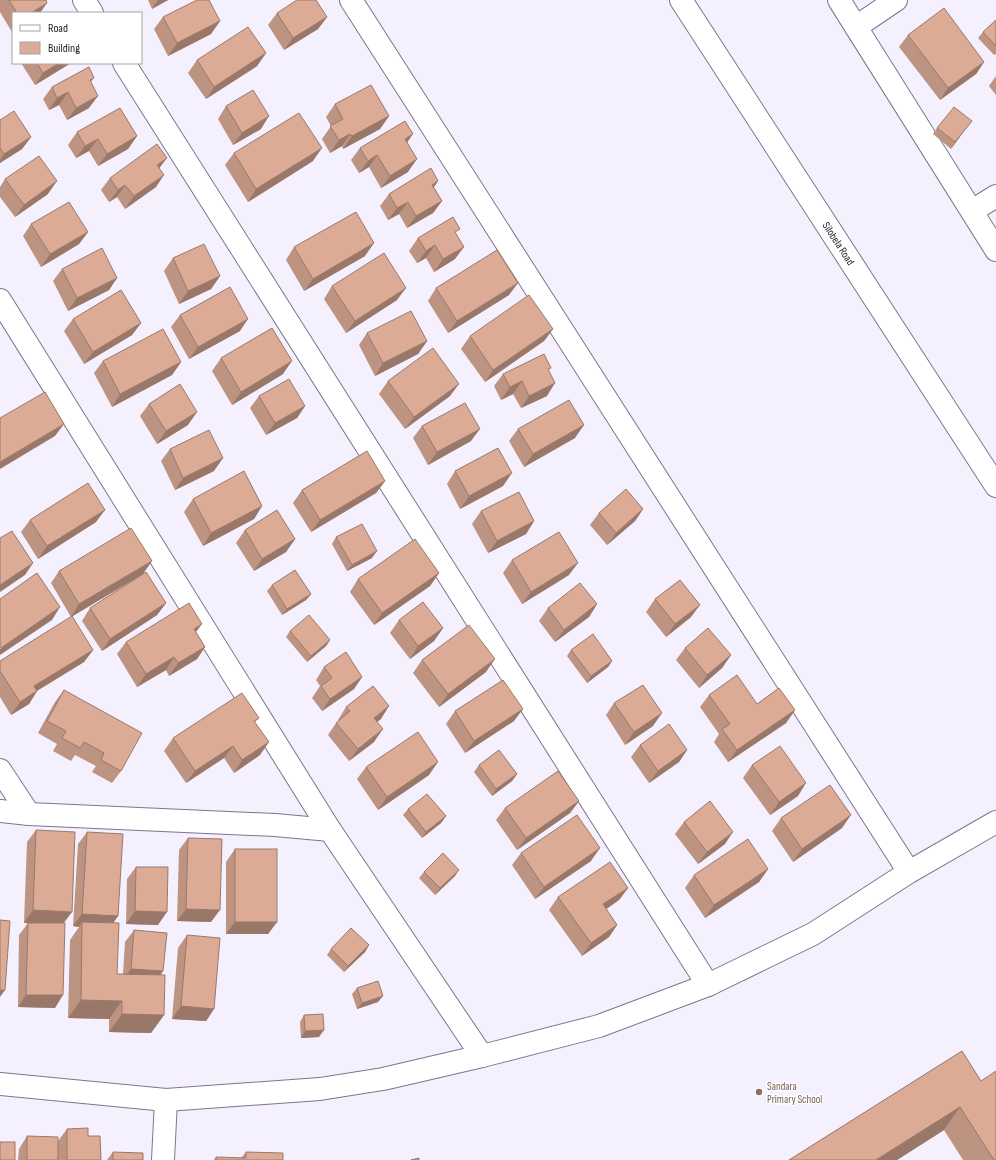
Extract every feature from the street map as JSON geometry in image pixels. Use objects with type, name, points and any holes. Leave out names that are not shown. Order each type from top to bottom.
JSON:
[{"type":"street","points":[[84,0],[91,12]]},
{"type":"street","points":[[351,0],[909,872]]},
{"type":"street","name":"Silobela Road","points":[[681,0],[996,486]]},
{"type":"street","points":[[839,0],[996,250]]},
{"type":"street","points":[[856,27],[896,0]]},
{"type":"street","points":[[125,64],[708,985]]},
{"type":"street","points":[[972,211],[996,196]]},
{"type":"street","points":[[0,300],[330,830],[482,1056]]},
{"type":"street","points":[[0,770],[29,814]]},
{"type":"street","points":[[0,811],[29,814],[275,825],[330,830]]},
{"type":"street","points":[[0,1084],[166,1100],[320,1089],[383,1079],[482,1056],[599,1026],[708,985],[813,934],[909,872],[996,822]]},
{"type":"street","points":[[162,1160],[166,1100]]},
{"type":"building","points":[[9,0],[46,0],[47,3],[33,12],[16,12]]},
{"type":"building","points":[[197,0],[209,0],[220,21],[177,43],[163,17]]},
{"type":"building","points":[[297,0],[316,0],[327,17],[293,38],[277,13]]},
{"type":"building","points":[[944,8],[984,62],[948,88],[908,35]]},
{"type":"building","points":[[996,20],[996,46],[983,32]]},
{"type":"building","points":[[248,27],[266,53],[214,87],[197,60]]},
{"type":"building","points":[[38,64],[57,64],[43,73]]},
{"type":"building","points":[[89,67],[94,78],[90,80],[98,96],[76,108],[68,92],[57,98],[52,87]]},
{"type":"building","points":[[371,85],[389,116],[352,136],[350,134],[339,140],[330,126],[343,119],[335,104]]},
{"type":"building","points":[[253,90],[269,116],[242,133],[226,106]]},
{"type":"building","points":[[954,107],[972,121],[955,142],[937,128]]},
{"type":"building","points":[[120,108],[137,136],[107,154],[98,139],[85,146],[77,132]]},
{"type":"building","points":[[14,111],[31,137],[4,154],[0,148],[0,120]]},
{"type":"building","points":[[299,113],[322,148],[256,189],[234,153]]},
{"type":"building","points":[[405,121],[413,134],[405,139],[417,159],[390,176],[377,155],[368,161],[360,148]]},
{"type":"building","points":[[157,144],[167,158],[157,165],[164,175],[134,196],[125,185],[118,190],[110,178]]},
{"type":"building","points":[[39,156],[57,181],[24,205],[5,179]]},
{"type":"building","points":[[431,168],[438,181],[432,185],[442,201],[416,216],[408,202],[397,208],[389,194]]},
{"type":"building","points":[[69,202],[88,232],[50,254],[31,224]]},
{"type":"building","points":[[356,212],[374,243],[313,279],[294,247]]},
{"type":"building","points":[[453,217],[460,229],[455,232],[464,247],[443,259],[435,245],[426,251],[418,238]]},
{"type":"building","points":[[204,244],[220,276],[188,291],[173,258]]},
{"type":"building","points":[[102,248],[117,278],[77,298],[62,269]]},
{"type":"building","points":[[497,250],[518,283],[457,321],[436,288]]},
{"type":"building","points":[[384,253],[406,288],[355,321],[332,286]]},
{"type":"building","points":[[230,287],[248,319],[198,347],[180,315]]},
{"type":"building","points":[[121,290],[141,323],[93,352],[73,319]]},
{"type":"building","points":[[529,295],[553,329],[493,370],[470,336]]},
{"type":"building","points":[[411,311],[427,341],[383,363],[367,333]]},
{"type":"building","points":[[272,328],[292,361],[241,392],[221,358]]},
{"type":"building","points":[[163,329],[181,362],[120,394],[103,361]]},
{"type":"building","points":[[433,348],[459,384],[414,417],[388,381]]},
{"type":"building","points":[[544,354],[551,368],[548,369],[555,383],[529,396],[522,381],[510,387],[503,374]]},
{"type":"building","points":[[289,379],[305,406],[275,423],[259,396]]},
{"type":"building","points":[[180,384],[197,412],[166,431],[149,404]]},
{"type":"building","points":[[45,392],[64,424],[0,462],[0,418]]},
{"type":"building","points":[[569,400],[584,425],[533,454],[518,429]]},
{"type":"building","points":[[465,403],[480,429],[437,452],[422,426]]},
{"type":"building","points":[[209,430],[223,458],[183,478],[170,449]]},
{"type":"building","points":[[498,448],[512,473],[469,496],[455,471]]},
{"type":"building","points":[[367,451],[385,481],[320,520],[302,490]]},
{"type":"building","points":[[244,471],[262,506],[211,533],[193,499]]},
{"type":"building","points":[[88,483],[105,510],[47,546],[30,520]]},
{"type":"building","points":[[626,489],[643,509],[616,533],[599,513]]},
{"type":"building","points":[[519,492],[534,521],[497,541],[481,511]]},
{"type":"building","points":[[277,510],[295,539],[262,559],[245,530]]},
{"type":"building","points":[[362,524],[377,551],[352,565],[336,537]]},
{"type":"building","points":[[131,528],[152,561],[79,604],[59,571]]},
{"type":"building","points":[[12,531],[33,563],[0,585],[0,538]]},
{"type":"building","points":[[559,532],[578,563],[531,592],[512,560]]},
{"type":"building","points":[[415,539],[439,573],[382,613],[358,579]]},
{"type":"building","points":[[295,570],[311,594],[287,609],[272,585]]},
{"type":"building","points":[[146,572],[166,603],[110,639],[90,608]]},
{"type":"building","points":[[37,573],[60,607],[1,648],[0,599]]},
{"type":"building","points":[[680,580],[700,605],[675,624],[655,599]]},
{"type":"building","points":[[580,583],[597,604],[564,630],[548,608]]},
{"type":"building","points":[[423,602],[443,628],[418,646],[399,620]]},
{"type":"building","points":[[189,603],[202,624],[194,629],[205,647],[178,663],[174,657],[146,674],[126,642]]},
{"type":"building","points":[[309,615],[330,640],[311,656],[290,631]]},
{"type":"building","points":[[72,616],[93,650],[34,686],[37,691],[20,702],[0,671],[0,661]]},
{"type":"building","points":[[469,625],[495,659],[448,694],[422,660]]},
{"type":"building","points":[[708,628],[731,655],[707,675],[685,648]]},
{"type":"building","points":[[593,634],[612,661],[591,676],[571,650]]},
{"type":"building","points":[[346,652],[362,677],[330,699],[321,686],[332,678],[324,667]]},
{"type":"building","points":[[737,675],[757,704],[779,688],[795,710],[737,750],[722,729],[730,724],[709,695]]},
{"type":"building","points":[[503,680],[523,709],[474,741],[455,711]]},
{"type":"building","points":[[643,685],[662,713],[634,732],[614,703]]},
{"type":"building","points":[[373,686],[389,706],[374,718],[383,729],[358,749],[336,723],[350,711],[346,707]]},
{"type":"building","points":[[64,690],[142,733],[121,771],[101,760],[104,753],[84,742],[80,748],[62,738],[66,731],[47,721]]},
{"type":"building","points":[[242,693],[259,718],[254,721],[269,742],[242,760],[233,746],[195,771],[173,738]]},
{"type":"building","points":[[669,724],[687,750],[658,771],[640,745]]},
{"type":"building","points":[[418,732],[438,762],[387,797],[366,767]]},
{"type":"building","points":[[780,746],[806,783],[779,802],[752,765]]},
{"type":"building","points":[[499,750],[517,774],[496,789],[479,765]]},
{"type":"building","points":[[558,771],[579,801],[526,838],[505,808]]},
{"type":"building","points":[[830,785],[851,815],[802,849],[781,818]]},
{"type":"building","points":[[427,794],[446,816],[426,832],[408,809]]},
{"type":"building","points":[[710,801],[733,832],[707,852],[684,822]]},
{"type":"building","points":[[577,815],[600,848],[544,887],[521,853]]},
{"type":"building","points":[[36,830],[75,832],[72,912],[33,910]]},
{"type":"building","points":[[87,832],[123,834],[118,916],[82,914]]},
{"type":"building","points":[[188,838],[222,839],[220,910],[186,909]]},
{"type":"building","points":[[748,839],[768,869],[714,905],[694,875]]},
{"type":"building","points":[[235,849],[277,849],[277,922],[235,922]]},
{"type":"building","points":[[443,853],[459,870],[440,888],[424,872]]},
{"type":"building","points":[[610,862],[628,888],[603,904],[617,925],[591,943],[558,897]]},
{"type":"building","points":[[136,867],[168,867],[167,912],[135,911]]},
{"type":"building","points":[[0,920],[10,921],[5,990],[0,990]]},
{"type":"building","points":[[82,922],[119,923],[117,974],[165,975],[164,1015],[122,1014],[122,1001],[81,1000]]},
{"type":"building","points":[[28,923],[65,923],[63,995],[26,995]]},
{"type":"building","points":[[351,928],[369,945],[348,966],[331,949]]},
{"type":"building","points":[[134,930],[167,933],[163,971],[131,969]]},
{"type":"building","points":[[187,935],[220,938],[214,1009],[181,1006]]},
{"type":"building","points":[[378,981],[383,996],[362,1003],[357,988]]},
{"type":"building","points":[[323,1014],[324,1030],[305,1031],[304,1015]]},
{"type":"building","points":[[962,1051],[981,1081],[996,1071],[996,1160],[994,1160],[960,1107],[876,1160],[789,1160]]},
{"type":"building","points":[[88,1128],[88,1136],[100,1136],[101,1160],[67,1160],[67,1129]]},
{"type":"building","points":[[27,1136],[58,1137],[58,1160],[27,1160]]},
{"type":"building","points":[[0,1142],[15,1142],[15,1160],[0,1160]]},
{"type":"building","points":[[113,1152],[143,1153],[143,1160],[113,1160]]},
{"type":"building","points":[[246,1152],[283,1153],[283,1160],[216,1160],[216,1157],[246,1158]]},
{"type":"place","name":"Sandara Primary School","points":[[759,1092]]}]
